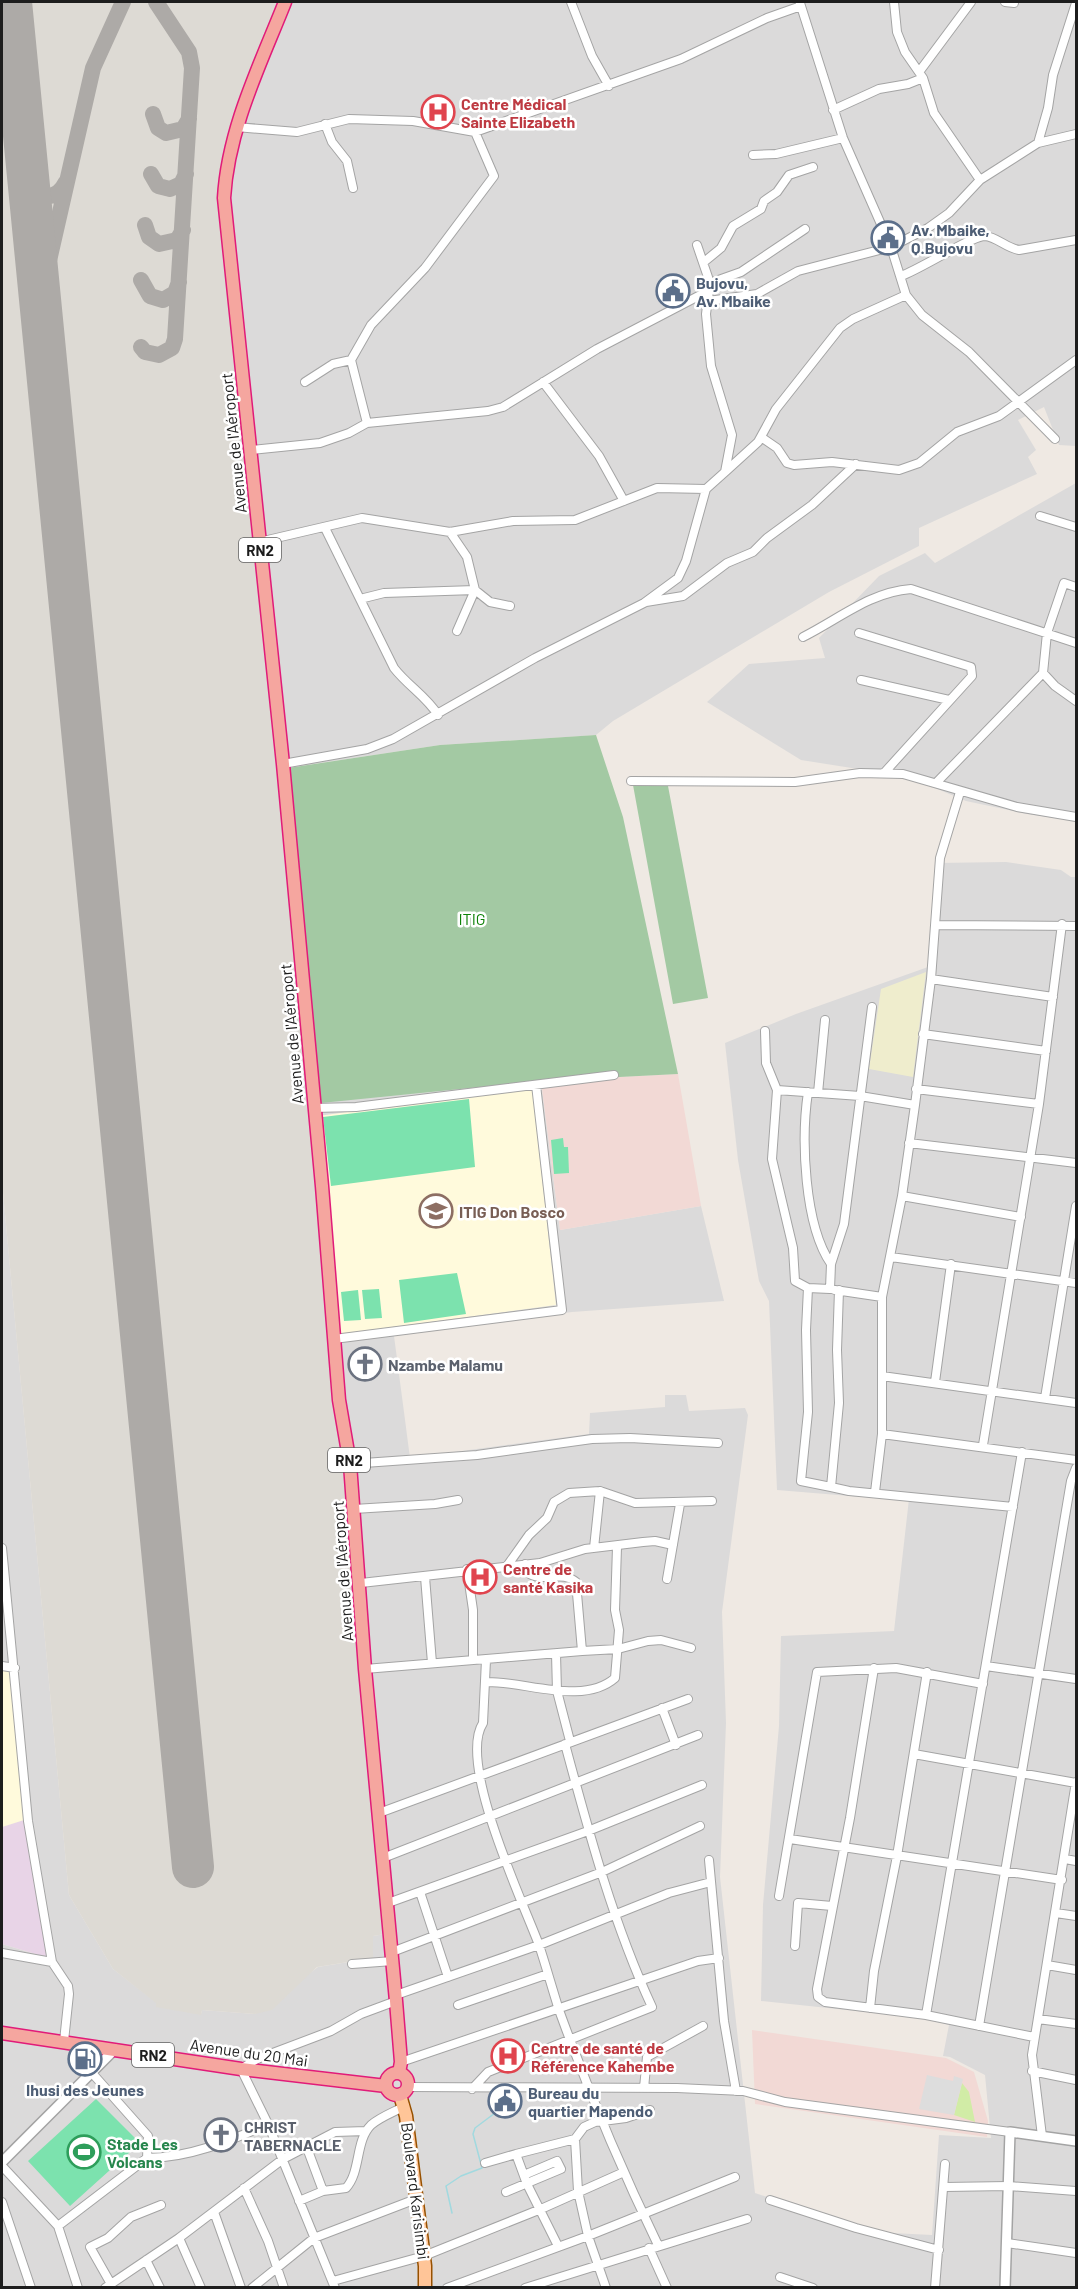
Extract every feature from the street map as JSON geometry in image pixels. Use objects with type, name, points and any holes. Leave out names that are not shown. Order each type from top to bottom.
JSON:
[{"type":"highway","name":"Avenue de l'Aéroport","points":[[285,2],[236,127],[226,170],[224,198],[283,764],[339,1400],[350,1464],[361,1583],[365,1669],[388,1903],[400,2067]]},
{"type":"highway","name":"Avenue du 20 Mai","points":[[2,2032],[241,2069],[386,2086]]},
{"type":"highway","points":[[386,2086],[388,2077],[400,2067]]},
{"type":"highway","name":"RN2","points":[[386,2086],[393,2094],[404,2096],[407,2079],[400,2067]]},
{"type":"main road","name":"Boulevard Karisimbi","points":[[404,2096],[424,2256],[425,2288]]},
{"type":"street","points":[[571,2],[592,56],[609,86]]},
{"type":"street","points":[[894,2],[897,32],[906,52],[921,75],[934,113],[980,180]]},
{"type":"street","points":[[833,110],[879,90],[908,84],[921,75],[971,2]]},
{"type":"street","points":[[1005,2],[1014,3]]},
{"type":"street","points":[[1038,143],[1053,75],[1077,3]]},
{"type":"street","points":[[236,127],[297,132],[349,119],[412,121],[475,132],[681,59],[800,4],[843,138],[891,247],[906,295],[922,315],[969,352],[1055,439]]},
{"type":"street","points":[[326,124],[332,142],[347,161],[353,188]]},
{"type":"street","points":[[368,423],[351,360],[371,325],[425,268],[494,176],[475,132]]},
{"type":"street","points":[[709,301],[757,294],[798,271],[891,247],[928,228],[949,213],[980,180],[1038,143],[1077,134]]},
{"type":"street","points":[[753,155],[776,154],[843,138]]},
{"type":"street","points":[[704,262],[721,248],[733,226],[761,209],[764,201],[774,194],[787,177],[813,167]]},
{"type":"street","points":[[251,450],[320,443],[350,434],[368,423],[497,410],[710,286],[741,272],[805,229]]},
{"type":"street","points":[[901,276],[923,267],[977,237],[993,238],[1019,250],[1077,240]]},
{"type":"street","points":[[697,245],[710,286],[706,314],[711,366],[732,435],[725,472]]},
{"type":"street","points":[[283,764],[367,749],[393,740],[535,658],[644,603],[678,578],[683,571],[706,489],[761,437],[776,409],[840,328],[906,295]]},
{"type":"street","points":[[305,382],[333,364],[351,360]]},
{"type":"street","points":[[761,437],[777,448],[787,463],[794,465],[832,462],[899,470],[919,463],[957,432],[999,416],[1018,400],[1044,386],[1077,360]]},
{"type":"street","points":[[543,382],[599,456],[624,501]]},
{"type":"street","points":[[644,603],[683,596],[727,563],[753,552],[767,538],[812,505],[856,464]]},
{"type":"street","points":[[259,542],[368,518],[450,532],[513,521],[575,520],[657,488],[706,489]]},
{"type":"street","points":[[1040,516],[1077,527]]},
{"type":"street","points":[[325,528],[394,668],[409,686],[427,698],[438,715]]},
{"type":"street","points":[[450,532],[467,556],[475,590],[457,631]]},
{"type":"street","points":[[936,783],[1043,673],[1047,633],[1064,583],[1077,587]]},
{"type":"street","points":[[803,637],[854,606],[898,590],[911,589],[1077,643]]},
{"type":"street","points":[[360,599],[377,594],[475,590],[490,602],[510,606]]},
{"type":"street","points":[[859,633],[971,668],[972,676],[884,773]]},
{"type":"street","points":[[1043,673],[1055,686],[1077,701]]},
{"type":"street","points":[[861,680],[949,700]]},
{"type":"street","points":[[631,782],[795,782],[848,774],[903,774],[1017,807],[1077,817]]},
{"type":"street","points":[[875,1492],[882,1434],[882,1297],[902,1196],[915,1105],[931,979],[940,858],[960,792]]},
{"type":"street","points":[[935,925],[1009,927],[1062,924],[1077,926]]},
{"type":"street","points":[[983,1445],[1039,1104],[1062,924]]},
{"type":"street","points":[[931,979],[1053,997]]},
{"type":"street","points":[[831,1264],[844,1224],[872,1007]]},
{"type":"street","points":[[818,1093],[825,1020]]},
{"type":"street","points":[[765,1031],[766,1063],[777,1090],[772,1159],[793,1248],[795,1281],[808,1288],[882,1297]]},
{"type":"street","points":[[923,1034],[1046,1051]]},
{"type":"street","points":[[314,1108],[356,1107],[614,1075]]},
{"type":"street","points":[[334,1339],[562,1310],[537,1085]]},
{"type":"street","points":[[916,1089],[1039,1104]]},
{"type":"street","points":[[777,1090],[860,1096],[915,1105]]},
{"type":"street","points":[[808,1092],[803,1150],[818,1238],[831,1264],[835,1290],[839,1403],[831,1487]]},
{"type":"street","points":[[909,1143],[1077,1162]]},
{"type":"street","points":[[902,1196],[1021,1217]]},
{"type":"street","points":[[1045,1398],[1077,1206]]},
{"type":"street","points":[[891,1257],[1077,1283]]},
{"type":"street","points":[[935,1382],[951,1264]]},
{"type":"street","points":[[808,1288],[806,1330],[808,1412],[801,1481],[849,1491],[1013,1507]]},
{"type":"street","points":[[882,1376],[992,1389],[1077,1403]]},
{"type":"street","points":[[882,1434],[983,1445],[1077,1460]]},
{"type":"street","points":[[350,1464],[477,1455],[592,1439],[642,1438],[718,1443]]},
{"type":"street","points":[[926,2015],[1022,1452]]},
{"type":"street","points":[[979,2026],[1071,1481],[1077,1468]]},
{"type":"street","points":[[594,1548],[600,1491]]},
{"type":"street","points":[[507,1566],[529,1535],[546,1518],[558,1499],[569,1493],[600,1491],[632,1503],[680,1504],[712,1501]]},
{"type":"street","points":[[354,1509],[435,1504],[458,1500]]},
{"type":"street","points":[[667,1579],[680,1504]]},
{"type":"street","points":[[361,1583],[425,1577],[467,1569],[540,1563],[594,1548],[655,1541],[673,1545]]},
{"type":"street","points":[[486,1682],[520,1684],[556,1691],[598,1688],[615,1677],[619,1630],[615,1577],[616,1547]]},
{"type":"street","points":[[2,1548],[3,1578],[15,1668],[28,1821],[52,1962],[68,1986],[64,2041]]},
{"type":"street","points":[[525,1564],[531,1576],[570,1577],[576,1582],[582,1651]]},
{"type":"street","points":[[467,1569],[473,1610],[473,1660]]},
{"type":"street","points":[[425,1577],[432,1663]]},
{"type":"street","points":[[365,1669],[618,1648],[639,1641],[661,1640],[691,1648]]},
{"type":"street","points":[[472,2089],[488,2072],[652,2007],[640,1981],[588,1831],[556,1691],[556,1654]]},
{"type":"street","points":[[486,1660],[483,1723],[478,1738],[481,1774],[489,1818],[539,1945],[570,2040],[643,2213],[667,2288]]},
{"type":"street","points":[[2,1666],[15,1668]]},
{"type":"street","points":[[986,1666],[1077,1680]]},
{"type":"street","points":[[779,1896],[817,1672],[874,1668],[927,1672],[983,1684]]},
{"type":"street","points":[[874,1668],[817,1989],[818,1997],[825,2002],[926,2015],[1034,2037]]},
{"type":"street","points":[[870,2008],[874,1971],[897,1856],[927,1672]]},
{"type":"street","points":[[379,1813],[688,1699]]},
{"type":"street","points":[[662,1707],[676,1745]]},
{"type":"street","points":[[383,1858],[698,1735]]},
{"type":"street","points":[[914,1754],[1076,1782],[1062,1880],[1034,2037],[1032,2071],[1042,2136]]},
{"type":"street","points":[[388,1903],[588,1831],[702,1785]]},
{"type":"street","points":[[352,1964],[392,1957],[434,1936],[602,1872],[700,1826]]},
{"type":"street","points":[[790,1839],[1062,1880]]},
{"type":"street","points":[[1065,1859],[1077,1861]]},
{"type":"street","points":[[709,1860],[724,2021],[736,2091]]},
{"type":"street","points":[[624,2172],[541,2209],[424,2256],[334,2284],[283,2158],[241,2069],[257,2059],[331,2031],[355,2016],[448,1977],[539,1945],[669,1893],[711,1882]]},
{"type":"street","points":[[420,1892],[448,1977]]},
{"type":"street","points":[[795,1947],[798,1903],[832,1906]]},
{"type":"street","points":[[1056,1913],[1077,1916]]},
{"type":"street","points":[[2,1952],[52,1962]]},
{"type":"street","points":[[400,2067],[558,2008],[698,1962],[719,1958]]},
{"type":"street","points":[[1047,1965],[1077,1970]]},
{"type":"street","points":[[458,2005],[548,1974]]},
{"type":"street","points":[[1038,2019],[1077,2024]]},
{"type":"street","points":[[644,2088],[647,2057],[703,2026]]},
{"type":"street","points":[[78,2288],[58,2226],[2,2164],[115,2049]]},
{"type":"street","points":[[1032,2071],[1077,2080]]},
{"type":"street","points":[[92,2073],[148,2136],[147,2158]]},
{"type":"street","points":[[299,2201],[324,2191],[337,2191],[348,2186],[366,2131],[404,2096],[472,2089],[644,2088],[736,2091],[785,2102],[1077,2141]]},
{"type":"street","points":[[485,2163],[575,2139],[584,2127],[650,2110]]},
{"type":"street","points":[[58,2226],[147,2158],[176,2156],[222,2143],[268,2124]]},
{"type":"street","points":[[161,2205],[131,2217],[108,2238],[90,2247],[113,2285],[214,2212],[283,2158],[335,2132],[366,2131]]},
{"type":"street","points":[[1005,2288],[1010,2132]]},
{"type":"street","points":[[575,2139],[578,2191],[588,2236],[606,2288]]},
{"type":"street","points":[[307,2148],[324,2191]]},
{"type":"street","points":[[516,2154],[527,2184],[558,2246]]},
{"type":"street","points":[[506,2192],[561,2170],[559,2162],[524,2175]]},
{"type":"street","points":[[935,2288],[945,2187],[945,2164]]},
{"type":"street","points":[[447,2288],[588,2236],[735,2177]]},
{"type":"street","points":[[945,2187],[1008,2186],[1077,2191]]},
{"type":"street","points":[[244,2188],[268,2241],[284,2288]]},
{"type":"street","points":[[252,2288],[314,2238],[416,2199]]},
{"type":"street","points":[[770,2200],[856,2228],[939,2250]]},
{"type":"street","points":[[2,2202],[31,2288]]},
{"type":"street","points":[[214,2212],[242,2288]]},
{"type":"street","points":[[525,2288],[598,2263],[747,2219]]},
{"type":"street","points":[[179,2238],[201,2288]]},
{"type":"street","points":[[1007,2243],[1077,2253]]},
{"type":"street","points":[[146,2260],[160,2288]]},
{"type":"street","points":[[780,2277],[813,2288]]},
{"type":"shaded area","points":[[2,2],[281,2],[223,165],[269,691],[355,1572],[385,1934],[373,1936],[373,1958],[317,1967],[272,2010],[255,2014],[202,2010],[201,2015],[156,2007],[156,2003],[113,1969],[69,1895],[2,1182]]},
{"type":"shaded area","points":[[281,2],[1076,2],[1076,446],[1059,445],[1044,407],[1018,420],[1036,450],[1028,457],[1037,474],[919,528],[919,546],[829,592],[613,721],[596,735],[440,745],[288,768],[541,1081],[560,1230],[701,1206],[724,1301],[572,1312],[394,1336],[410,1458],[589,1434],[590,1413],[665,1407],[665,1395],[686,1395],[689,1411],[745,1408],[748,1415],[722,1612],[726,1723],[720,1877],[755,2193],[872,2232],[932,2235],[939,2135],[991,2138],[985,2075],[950,2057],[943,2056],[949,2025],[922,2018],[761,2001],[763,1905],[779,1726],[781,1636],[894,1631],[909,1499],[895,1496],[862,1497],[777,1490],[769,1301],[759,1281],[738,1160],[725,1043],[796,1014],[928,967],[936,863],[1006,862],[1061,870],[1071,877],[1076,877],[1076,2287],[2,2287],[2,1944],[48,1958],[24,1820],[2,1827],[2,1182],[69,1895],[113,1969],[157,2003],[201,2014],[202,2010],[255,2014],[318,1967],[373,1958],[373,1936],[385,1934],[332,1328],[221,196]]},
{"type":"shaded area","points":[[1076,483],[1076,821],[1027,814],[966,801],[909,777],[801,760],[707,702],[749,664],[825,658],[819,638],[879,576],[925,553],[935,563]]},
{"type":"shaded area","points":[[926,972],[913,1077],[869,1069],[881,989]]},
{"type":"shaded area","points":[[678,1074],[701,1206],[560,1230],[541,1081]]},
{"type":"shaded area","name":"ITIG Don Bosco","points":[[532,1087],[556,1305],[340,1334],[318,1116]]},
{"type":"shaded area","points":[[2,1668],[11,1670],[24,1820],[2,1827]]},
{"type":"shaded area","points":[[24,1820],[49,1958],[2,1944],[2,1827]]},
{"type":"shaded area","points":[[752,2030],[946,2058],[974,2072],[988,2121],[987,2137],[755,2104]]},
{"type":"shaded area","points":[[927,2075],[953,2081],[954,2076],[963,2079],[954,2115],[919,2109]]},
{"type":"green space","name":"ITIG","points":[[596,735],[623,817],[678,1074],[541,1081],[321,1103],[288,768],[440,745]]},
{"type":"green space","points":[[633,785],[668,786],[708,998],[673,1004]]},
{"type":"green space","points":[[469,1099],[475,1167],[331,1186],[323,1117]]},
{"type":"green space","points":[[563,1138],[564,1147],[568,1147],[569,1173],[554,1174],[551,1140]]},
{"type":"green space","points":[[457,1273],[466,1314],[404,1323],[399,1280]]},
{"type":"green space","points":[[379,1289],[382,1318],[365,1319],[362,1290]]},
{"type":"green space","points":[[358,1290],[361,1320],[344,1321],[341,1292]]},
{"type":"green space","points":[[962,2083],[969,2092],[975,2122],[954,2115]]},
{"type":"green space","name":"Stade Les Volcans","points":[[96,2099],[140,2143],[70,2206],[28,2161]]},
{"type":"waterway","points":[[452,2213],[446,2186],[461,2176],[482,2168],[473,2134],[475,2128],[495,2113],[504,2094],[512,2091]]},
{"type":"taxiway","points":[[40,300],[93,68],[123,2]]},
{"type":"taxiway","points":[[141,347],[145,352],[159,355],[172,348],[175,339],[192,68],[189,52],[156,2]]},
{"type":"taxiway","points":[[153,114],[158,128],[166,133],[183,129],[189,119]]},
{"type":"taxiway","points":[[151,174],[158,186],[170,189],[181,184],[186,174]]},
{"type":"taxiway","points":[[29,183],[38,193],[48,196],[58,193],[66,182]]},
{"type":"taxiway","points":[[145,225],[149,237],[159,244],[177,240],[183,230]]},
{"type":"taxiway","points":[[141,280],[150,296],[163,300],[175,293],[179,282]]},
{"type":"runway","points":[[11,2],[193,1867]]},
{"type":"place","name":"Centre Médical Sainte Elizabeth","points":[[438,112]]},
{"type":"place","name":"Av. Mbaike, Q.Bujovu","points":[[888,238]]},
{"type":"place","name":"Bujovu, Av. Mbaike","points":[[673,291]]},
{"type":"place","name":"ITIG Don Bosco","points":[[436,1211]]},
{"type":"place","name":"Nzambe Malamu","points":[[365,1364]]},
{"type":"place","name":"Centre de santé Kasika","points":[[480,1577]]},
{"type":"place","name":"Centre de santé de Référence Kahembe","points":[[508,2056]]},
{"type":"place","name":"Ihusi des Jeunes","points":[[85,2059]]},
{"type":"place","name":"Bureau du quartier Mapendo","points":[[505,2101]]},
{"type":"place","name":"CHRIST TABERNACLE","points":[[221,2135]]},
{"type":"place","name":"Stade Les Volcans","points":[[84,2152]]}]
